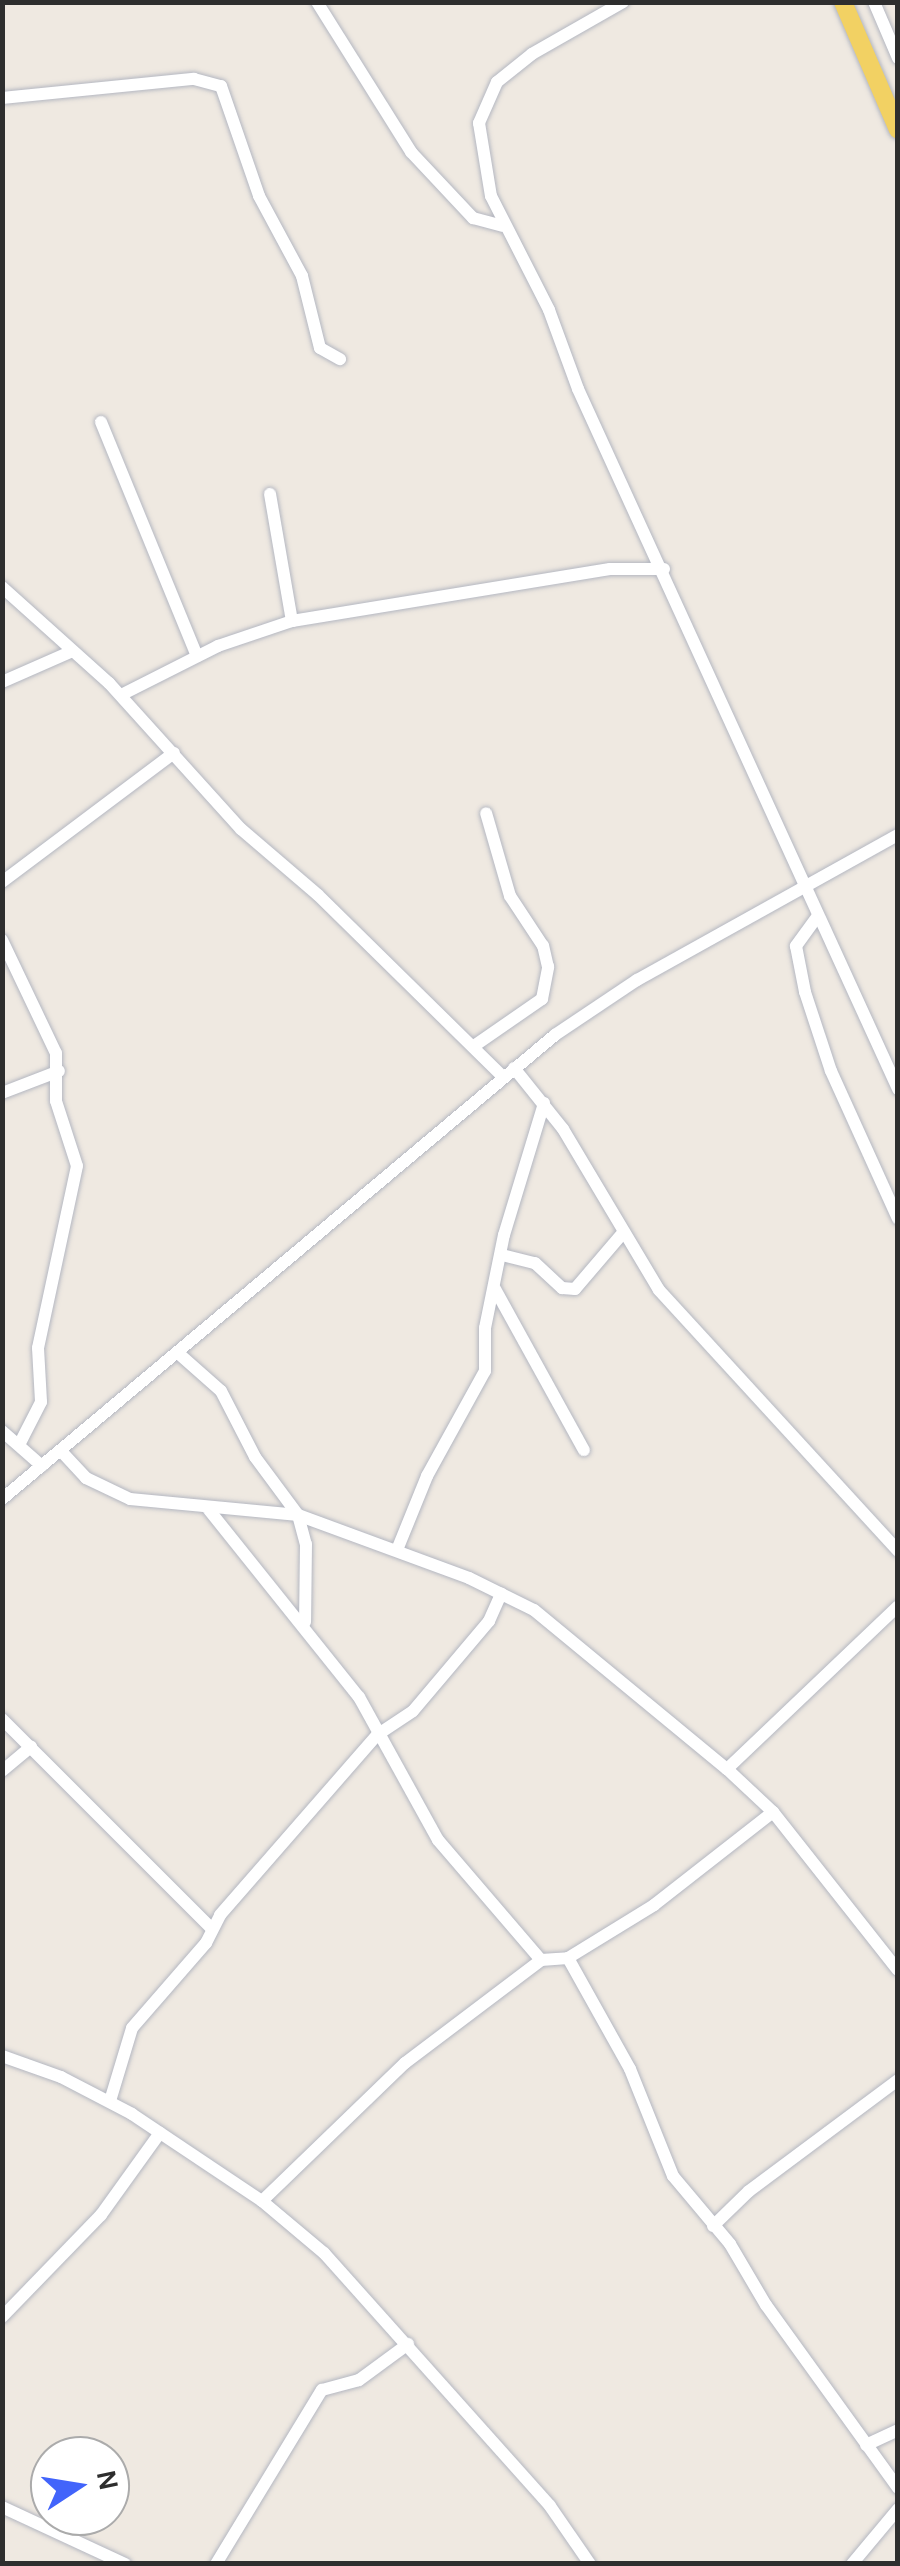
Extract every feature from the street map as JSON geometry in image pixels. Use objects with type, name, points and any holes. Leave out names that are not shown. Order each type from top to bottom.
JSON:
[{"type":"main road","points":[[843,2],[898,130]]},
{"type":"street","points":[[318,2],[411,152],[480,224],[502,226]]},
{"type":"street","points":[[624,2],[506,72],[484,104],[482,160],[502,226],[549,310],[578,389],[664,569],[803,887],[898,1088]]},
{"type":"street","points":[[874,2],[898,58]]},
{"type":"street","points":[[2,98],[194,79],[221,86],[259,196],[302,276],[320,348],[340,359]]},
{"type":"street","points":[[101,422],[198,656]]},
{"type":"street","points":[[270,494],[292,620]]},
{"type":"street","points":[[121,695],[198,656],[292,620],[593,571],[664,569]]},
{"type":"street","points":[[2,587],[121,695],[241,829],[474,1046],[544,1103],[659,1290],[898,1551]]},
{"type":"street","points":[[2,682],[70,652]]},
{"type":"street","points":[[2,882],[174,753]]},
{"type":"street","points":[[474,1046],[542,999],[548,968],[543,946],[510,896],[486,814]]},
{"type":"street","points":[[2,1499],[509,1073],[624,989],[898,835]]},
{"type":"street","points":[[817,917],[796,946],[805,992],[831,1071],[898,1220]]},
{"type":"street","points":[[2,940],[23,974],[59,1071],[56,1101],[76,1166],[38,1348],[41,1402],[20,1443]]},
{"type":"street","points":[[2,1093],[59,1071]]},
{"type":"street","points":[[397,1550],[426,1476],[485,1371],[486,1328],[544,1103]]},
{"type":"street","points":[[502,1256],[534,1263],[562,1288],[575,1289],[622,1234]]},
{"type":"street","points":[[496,1289],[584,1450]]},
{"type":"street","points":[[178,1353],[221,1391],[255,1457],[298,1515],[306,1544],[305,1622]]},
{"type":"street","points":[[2,1431],[42,1466]]},
{"type":"street","points":[[61,1451],[108,1491],[209,1510],[298,1515],[397,1550],[534,1610],[601,1670],[643,1694],[773,1812],[898,1970]]},
{"type":"street","points":[[209,1510],[305,1622],[359,1697],[377,1735],[406,1772],[418,1810],[438,1840],[541,1960]]},
{"type":"street","points":[[110,2101],[132,2028],[193,1960],[211,1928],[377,1735],[413,1711],[489,1621],[501,1594]]},
{"type":"street","points":[[727,1769],[898,1606]]},
{"type":"street","points":[[2,1719],[211,1928]]},
{"type":"street","points":[[2,1771],[31,1747]]},
{"type":"street","points":[[262,2201],[405,2063],[541,1960],[568,1958],[654,1905],[773,1812]]},
{"type":"street","points":[[568,1958],[630,2069],[660,2154],[898,2488]]},
{"type":"street","points":[[2,2056],[110,2101],[262,2201],[324,2253],[550,2506],[590,2564]]},
{"type":"street","points":[[713,2226],[749,2191],[898,2080]]},
{"type":"street","points":[[2,2316],[101,2215],[160,2133]]},
{"type":"street","points":[[216,2564],[322,2390],[359,2380],[408,2344]]},
{"type":"street","points":[[866,2445],[898,2430]]},
{"type":"street","points":[[2,2508],[125,2564]]},
{"type":"street","points":[[852,2564],[898,2509]]}]
